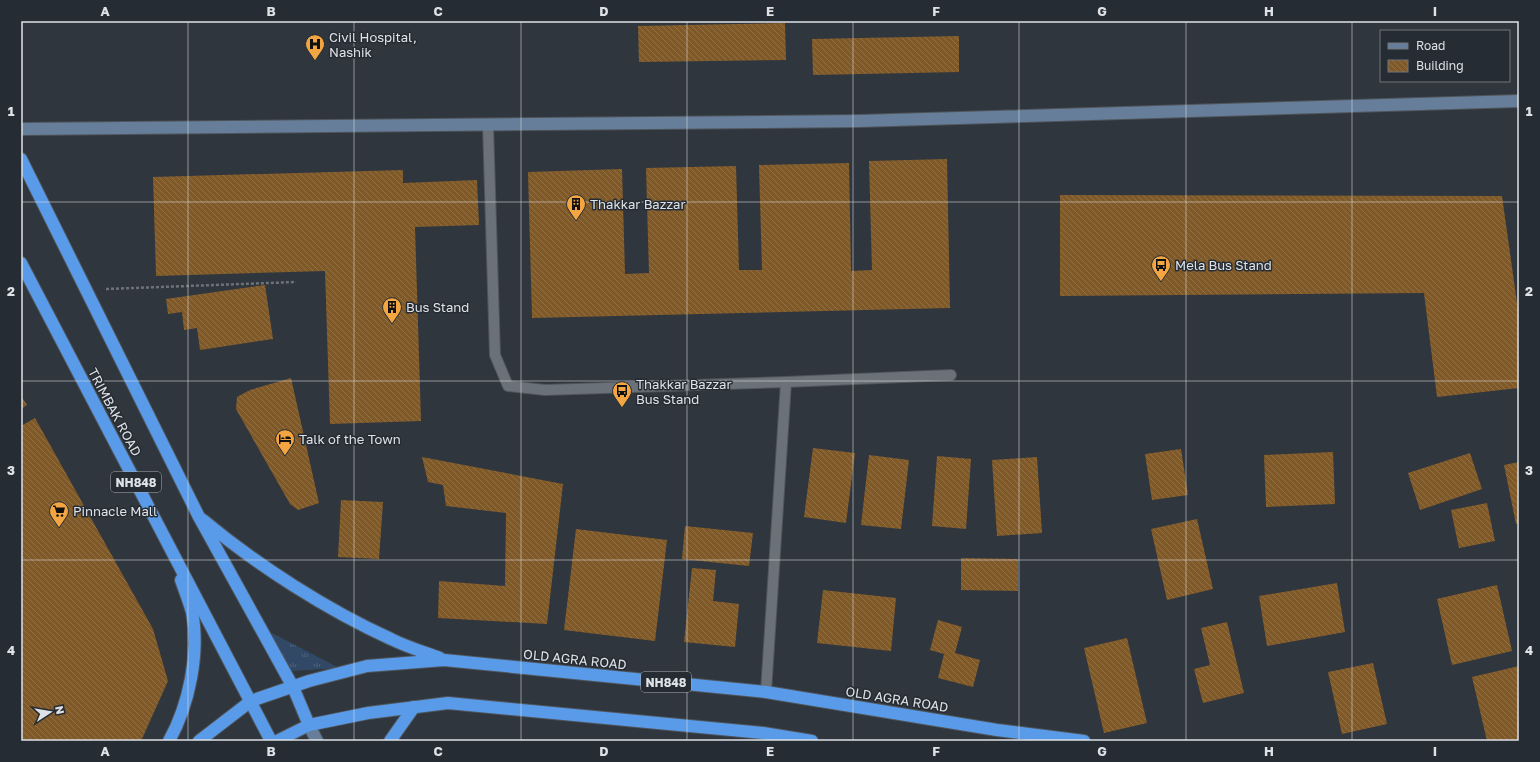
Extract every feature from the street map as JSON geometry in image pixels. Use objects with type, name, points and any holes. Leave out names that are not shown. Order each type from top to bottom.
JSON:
[{"type":"highway","points":[[21,159],[198,515],[293,687],[309,725]]},
{"type":"highway","name":"TRIMBAK ROAD","points":[[21,263],[271,741]]},
{"type":"highway","points":[[198,515],[228,541],[326,606],[391,640],[444,660]]},
{"type":"highway","points":[[169,741],[189,689],[195,644],[192,613],[171,549]]},
{"type":"highway","name":"OLD AGRA ROAD","points":[[198,741],[251,701],[309,681],[367,666],[444,660],[766,692],[997,730],[1084,741]]},
{"type":"highway","points":[[276,741],[309,725],[368,713],[448,703],[763,733],[812,741]]},
{"type":"highway","points":[[390,741],[414,707]]},
{"type":"street","points":[[21,129],[859,121],[1519,101]]},
{"type":"street","points":[[309,725],[317,741]]},
{"type":"lane","points":[[488,125],[495,355],[508,386],[545,390],[951,375]]},
{"type":"lane","points":[[766,692],[786,382]]},
{"type":"path","points":[[86,290],[296,282]]},
{"type":"green space","points":[[270,632],[339,668],[290,671]]},
{"type":"building","points":[[785,23],[786,60],[639,62],[638,26]]},
{"type":"building","points":[[959,36],[959,72],[813,75],[812,39]]},
{"type":"building","name":"Thakkar Bazzar","points":[[947,159],[950,308],[532,318],[528,172],[622,169],[625,274],[649,273],[646,168],[736,166],[739,270],[762,270],[759,165],[849,163],[851,271],[872,270],[869,161]]},
{"type":"building","points":[[403,170],[403,183],[477,180],[479,225],[415,227],[421,421],[330,424],[325,271],[156,276],[153,177]]},
{"type":"building","points":[[1060,195],[1502,196],[1519,317],[1519,388],[1437,397],[1424,293],[1060,296]]},
{"type":"building","points":[[265,285],[273,339],[200,350],[197,328],[184,330],[182,312],[168,314],[166,299]]},
{"type":"building","name":"Talk of the Town","points":[[291,378],[319,503],[298,510],[290,504],[236,409],[237,397],[250,390]]},
{"type":"building","points":[[21,396],[27,405],[21,409]]},
{"type":"building","name":"Pinnacle Mall","points":[[35,418],[153,629],[168,681],[141,741],[21,741],[21,426]]},
{"type":"building","points":[[813,448],[855,453],[846,523],[804,517]]},
{"type":"building","points":[[1181,449],[1188,495],[1152,500],[1145,454]]},
{"type":"building","points":[[1333,452],[1335,504],[1266,507],[1264,455]]},
{"type":"building","points":[[1470,453],[1482,489],[1420,510],[1408,473]]},
{"type":"building","points":[[869,455],[909,460],[901,529],[861,525]]},
{"type":"building","points":[[937,456],[971,459],[966,529],[932,526]]},
{"type":"building","points":[[422,457],[563,484],[547,624],[438,618],[439,581],[505,586],[506,513],[446,506],[443,485],[428,482]]},
{"type":"building","points":[[1037,457],[1042,533],[997,536],[992,460]]},
{"type":"building","points":[[1519,462],[1519,524],[1516,524],[1504,465]]},
{"type":"building","points":[[341,500],[383,502],[379,559],[338,557]]},
{"type":"building","points":[[1487,503],[1495,541],[1459,548],[1451,510]]},
{"type":"building","points":[[1197,519],[1213,589],[1167,600],[1151,529]]},
{"type":"building","points":[[685,526],[753,533],[749,566],[682,559]]},
{"type":"building","points":[[576,529],[667,540],[655,641],[564,630]]},
{"type":"building","points":[[961,558],[1018,559],[1018,591],[961,590]]},
{"type":"building","points":[[692,568],[716,570],[713,601],[739,604],[735,647],[684,642]]},
{"type":"building","points":[[1337,583],[1345,632],[1267,646],[1259,596]]},
{"type":"building","points":[[1497,585],[1512,651],[1452,665],[1437,599]]},
{"type":"building","points":[[823,590],[896,598],[891,651],[817,643]]},
{"type":"building","points":[[938,620],[962,627],[955,653],[980,660],[973,687],[938,678],[944,654],[930,650]]},
{"type":"building","points":[[1227,622],[1244,693],[1203,703],[1194,669],[1210,665],[1201,628]]},
{"type":"building","points":[[1127,638],[1147,723],[1104,733],[1084,648]]},
{"type":"building","points":[[1373,663],[1387,724],[1342,734],[1328,672]]},
{"type":"building","points":[[1519,666],[1519,741],[1487,741],[1472,677]]},
{"type":"place","name":"Civil Hospital, Nashik","points":[[315,61]]},
{"type":"place","name":"Thakkar Bazzar","points":[[576,221]]},
{"type":"place","name":"Mela Bus Stand","points":[[1161,282]]},
{"type":"place","name":"Bus Stand","points":[[392,324]]},
{"type":"place","name":"Thakkar Bazzar Bus Stand","points":[[622,408]]},
{"type":"place","name":"Talk of the Town","points":[[285,456]]},
{"type":"place","name":"Pinnacle Mall","points":[[59,528]]}]
